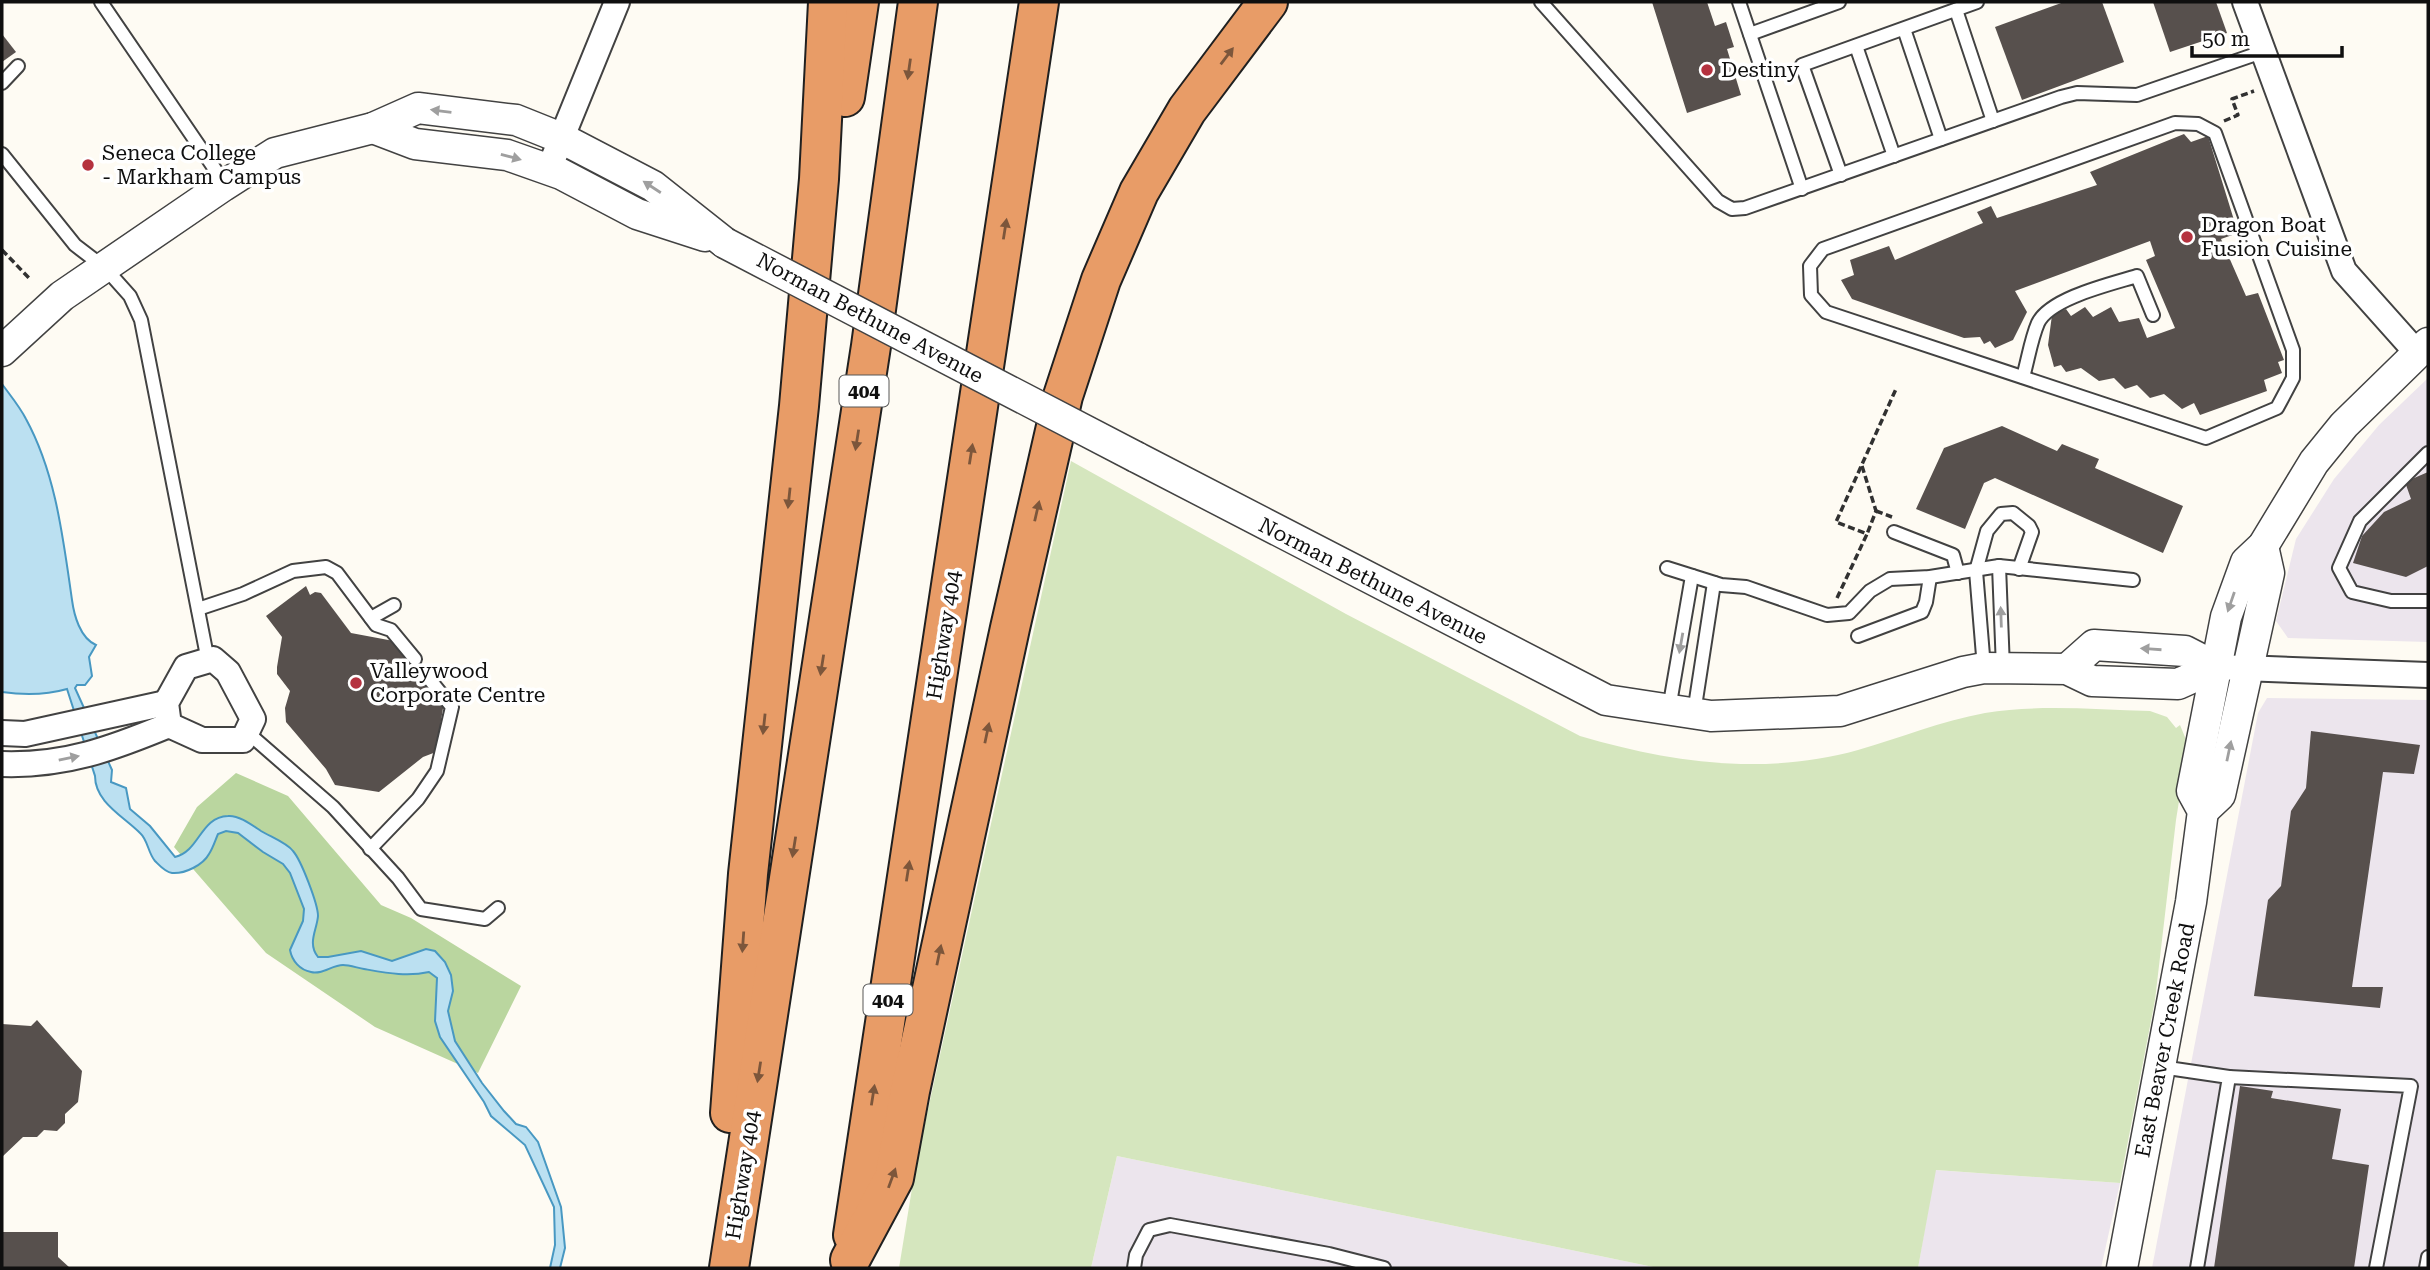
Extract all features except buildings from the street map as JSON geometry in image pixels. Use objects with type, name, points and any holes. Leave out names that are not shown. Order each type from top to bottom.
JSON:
[{"type":"highway","points":[[718,1268],[748,874],[799,406],[819,179],[828,2]]},
{"type":"highway","points":[[799,406],[859,2]]},
{"type":"highway","name":"Highway 404","points":[[729,1268],[871,346],[918,2]]},
{"type":"highway","name":"Highway 404","points":[[849,1264],[1039,2]]},
{"type":"highway","points":[[849,1264],[894,1178],[927,1009],[1057,421],[1101,280],[1139,192],[1187,110],[1268,2]]},
{"type":"street","points":[[549,169],[617,2]]},
{"type":"street","points":[[2245,2],[2344,271],[2423,349]]},
{"type":"street","name":"Norman Bethune Avenue","points":[[2,351],[62,296],[275,153],[373,128],[418,108],[516,120],[561,138],[653,186],[725,243]]},
{"type":"street","name":"Norman Bethune Avenue","points":[[373,128],[415,144],[508,155],[549,169],[637,214],[725,243],[1606,700],[1711,716],[1840,711],[1963,672],[1994,669],[2067,669],[2092,681],[2178,684],[2216,667]]},
{"type":"street","name":"East Beaver Creek Road","points":[[2122,1268],[2191,902],[2203,811],[2192,791],[2226,617],[2246,562],[2263,546],[2314,462],[2344,425],[2423,349]]},
{"type":"street","name":"East Beaver Creek Road","points":[[2203,811],[2220,795],[2269,573],[2263,546]]},
{"type":"street","points":[[2,733],[25,734],[167,714],[202,740],[243,740],[253,719],[228,672],[213,659],[186,667],[167,714],[110,750],[37,765],[2,764]]},
{"type":"street","points":[[2216,667],[2428,676]]},
{"type":"lane","points":[[101,2],[225,185]]},
{"type":"lane","points":[[1541,2],[1718,201],[1731,209],[1745,208],[1802,189],[2077,93],[2137,95],[2262,52]]},
{"type":"lane","points":[[1739,2],[1802,189]]},
{"type":"lane","points":[[1750,34],[1839,2]]},
{"type":"lane","points":[[1841,175],[1802,65],[1977,2]]},
{"type":"lane","points":[[1956,10],[1993,121]]},
{"type":"lane","points":[[1904,29],[1941,139]]},
{"type":"lane","points":[[1856,47],[1894,156]]},
{"type":"lane","points":[[2,83],[18,66]]},
{"type":"lane","points":[[2175,123],[2198,124],[2206,128],[2215,133],[2293,350],[2293,379],[2277,408],[2206,438],[1826,312],[1811,295],[1810,266],[1823,249],[2175,123]]},
{"type":"lane","points":[[2,154],[75,245],[105,268],[130,296],[141,320],[208,661]]},
{"type":"lane","points":[[2024,377],[2038,322],[2049,309],[2090,290],[2137,276],[2153,315]]},
{"type":"lane","points":[[2428,453],[2360,521],[2339,568],[2352,592],[2391,601],[2428,601]]},
{"type":"lane","points":[[1994,669],[1976,571],[1987,531],[2001,514],[2013,513],[2029,526],[2032,532],[2019,569]]},
{"type":"lane","points":[[1894,532],[1953,555],[1958,573]]},
{"type":"lane","points":[[1994,669],[1999,566]]},
{"type":"lane","points":[[1667,568],[1714,583],[1746,587],[1827,615],[1849,613],[1870,590],[1890,579],[1930,577],[1999,566],[2133,580]]},
{"type":"lane","points":[[198,609],[254,589],[293,571],[326,567],[337,573],[376,625],[391,631],[415,659]]},
{"type":"lane","points":[[1681,711],[1692,576]]},
{"type":"lane","points":[[1858,636],[1922,612],[1930,577]]},
{"type":"lane","points":[[1681,711],[1714,583]]},
{"type":"lane","points":[[370,618],[394,605]]},
{"type":"lane","points":[[370,849],[418,799],[437,771],[452,707],[426,675]]},
{"type":"lane","points":[[247,732],[333,807],[398,878],[421,909],[485,919],[498,908]]},
{"type":"lane","points":[[2160,1067],[2229,1077],[2411,1086],[2376,1268]]},
{"type":"lane","points":[[2197,1268],[2229,1077]]},
{"type":"lane","points":[[1134,1268],[1136,1255],[1149,1230],[1170,1225],[1329,1254],[1384,1268]]},
{"type":"lane","points":[[2426,1268],[2428,1257]]},
{"type":"path","points":[[2206,128],[2238,115],[2232,99],[2274,84]]},
{"type":"path","points":[[2,250],[30,279]]},
{"type":"path","points":[[1867,534],[1836,522],[1896,389]]},
{"type":"path","points":[[1837,614],[1837,598],[1876,511],[1862,465]]},
{"type":"shaded area","points":[[2428,378],[2428,642],[2288,638],[2276,621],[2296,539],[2334,479],[2379,425]]},
{"type":"shaded area","points":[[2267,698],[2428,700],[2428,1268],[2152,1268],[2258,713]]},
{"type":"shaded area","points":[[1117,1156],[1658,1268],[1091,1268]]},
{"type":"shaded area","points":[[1935,1170],[2120,1183],[2101,1268],[1918,1268]]},
{"type":"green space","points":[[1071,461],[1346,614],[1580,736],[1615,745],[1718,763],[1788,763],[1858,750],[1952,720],[2005,710],[2068,708],[2150,711],[2167,717],[2176,728],[2180,725],[2187,742],[2187,751],[2176,820],[2155,1000],[2120,1183],[1936,1170],[1918,1268],[1658,1268],[1117,1156],[1091,1268],[899,1268],[916,1164]]},
{"type":"green space","points":[[236,773],[288,796],[381,905],[411,918],[521,986],[478,1073],[375,1027],[266,953],[174,847],[197,807]]},
{"type":"water","points":[[2,384],[24,415],[45,462],[57,507],[74,612],[82,632],[96,645],[89,657],[92,676],[85,685],[77,685],[75,688],[112,770],[111,782],[126,788],[130,809],[150,826],[175,857],[190,848],[211,822],[228,816],[245,821],[290,848],[300,863],[315,902],[318,916],[313,947],[318,957],[361,951],[392,961],[426,949],[435,951],[445,962],[451,975],[453,991],[448,1011],[455,1041],[504,1111],[516,1124],[526,1127],[538,1142],[561,1207],[565,1248],[560,1268],[550,1268],[555,1245],[554,1207],[525,1145],[491,1116],[440,1037],[435,1021],[437,978],[429,972],[397,974],[345,965],[319,972],[303,969],[290,950],[303,921],[304,909],[290,873],[283,864],[238,833],[226,831],[218,834],[209,854],[198,865],[177,873],[165,870],[153,858],[143,836],[111,808],[100,793],[67,689],[34,694],[2,692]]},
{"type":"place","name":"Destiny","points":[[1707,70]]},
{"type":"place","name":"Seneca College - Markham Campus","points":[[88,165]]},
{"type":"place","name":"Dragon Boat Fusion Cuisine","points":[[2187,237]]},
{"type":"place","name":"Valleywood Corporate Centre","points":[[356,683]]}]
